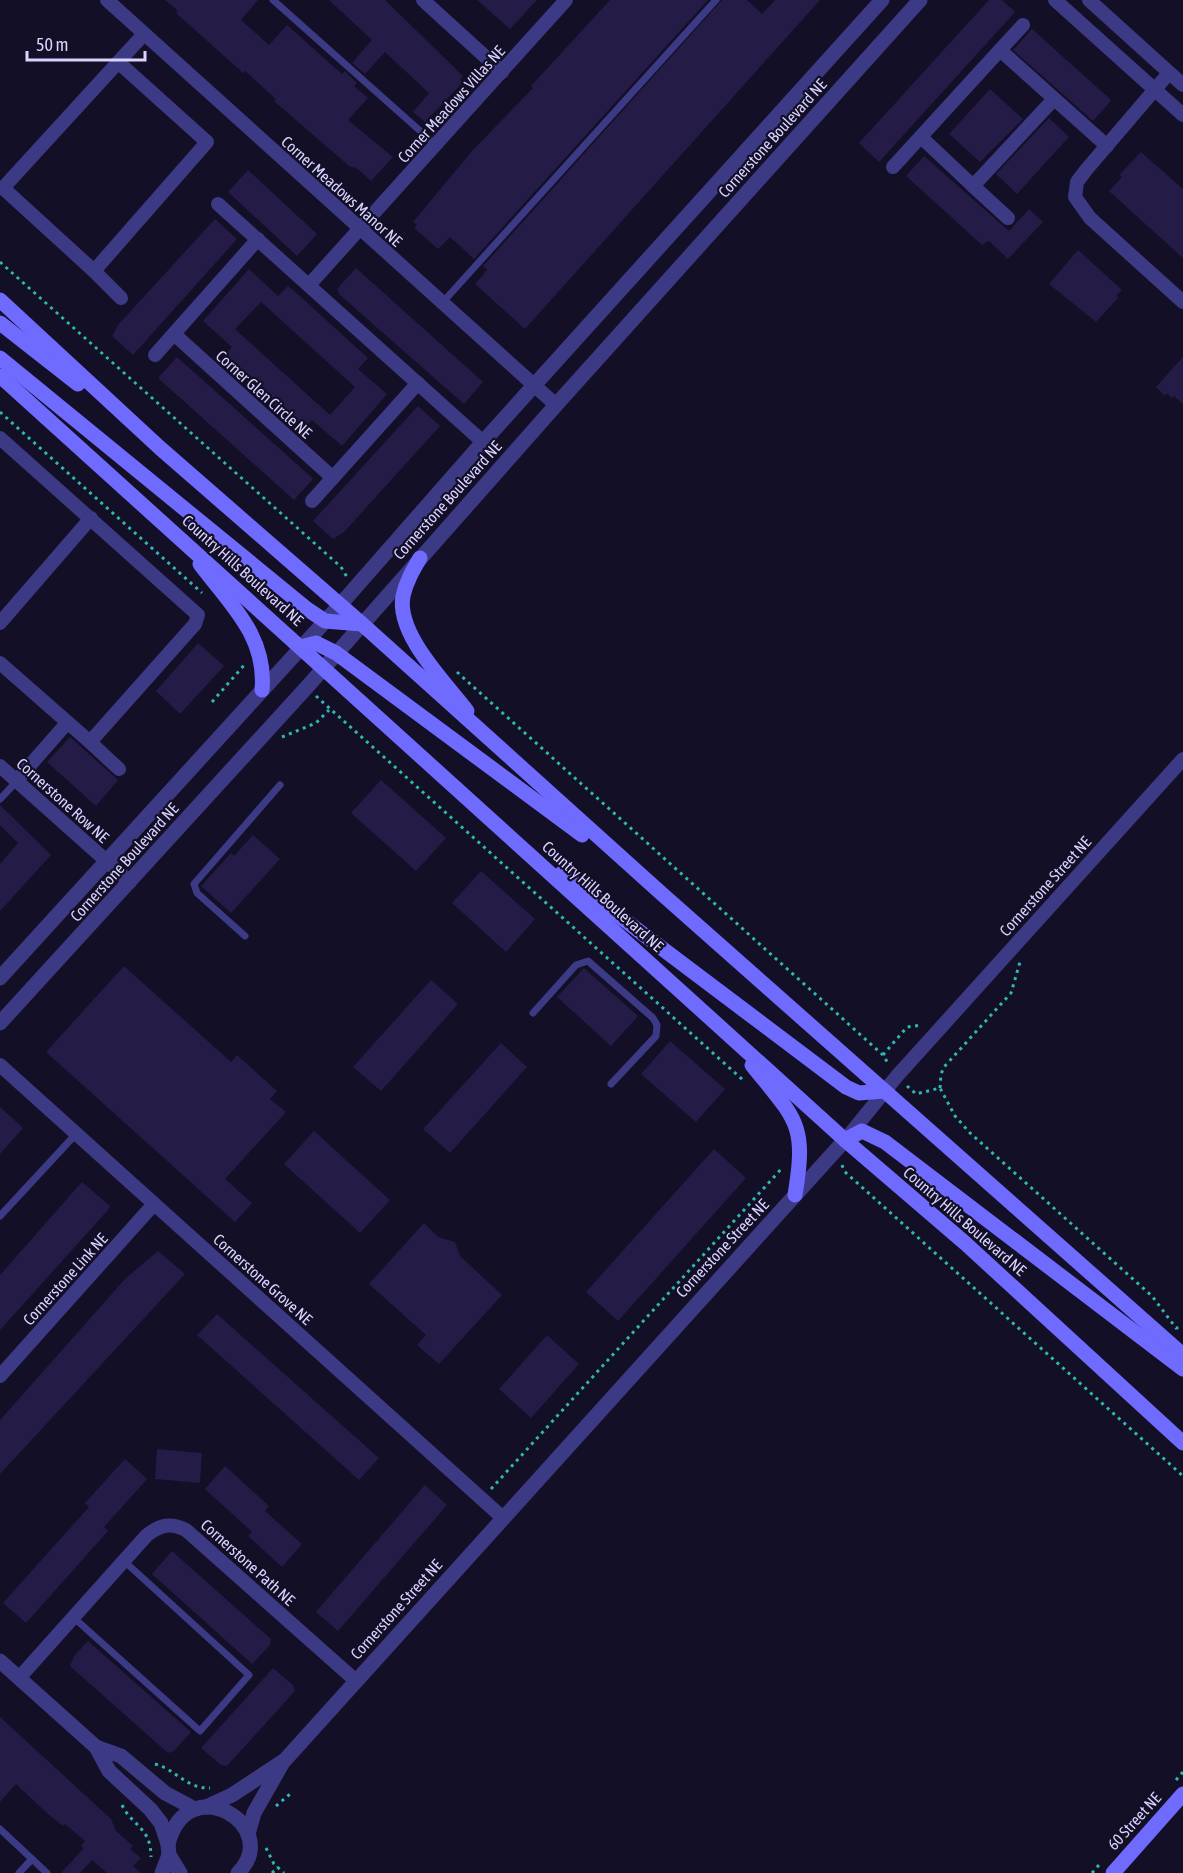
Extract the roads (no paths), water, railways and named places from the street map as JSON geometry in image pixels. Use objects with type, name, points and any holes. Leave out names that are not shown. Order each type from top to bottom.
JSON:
[{"type":"main road","points":[[0,300],[160,448],[362,624],[491,742],[1183,1355]]},
{"type":"main road","points":[[0,323],[160,448]]},
{"type":"main road","points":[[0,358],[307,609],[326,621],[362,624]]},
{"type":"main road","name":"Country Hills Boulevard NE","points":[[0,376],[845,1140],[965,1243],[1183,1443]]},
{"type":"main road","points":[[176,533],[243,620],[261,654],[264,673],[262,690]]},
{"type":"main road","points":[[420,558],[406,584],[402,598],[404,619],[421,650],[491,742]]},
{"type":"main road","points":[[301,647],[316,643],[336,653],[662,894]]},
{"type":"main road","points":[[529,853],[581,885],[846,1087],[859,1093],[885,1091]]},
{"type":"main road","points":[[713,1020],[752,1064],[798,1127],[801,1160],[795,1195]]},
{"type":"main road","points":[[845,1140],[861,1131],[885,1142],[1183,1369]]},
{"type":"main road","name":"60 Street NE","points":[[1113,1873],[1183,1794]]},
{"type":"street","name":"Corner Meadows Manor NE","points":[[106,0],[556,405]]},
{"type":"street","points":[[423,0],[502,72]]},
{"type":"street","name":"Corner Meadows Villas NE","points":[[360,229],[566,0]]},
{"type":"street","name":"Cornerstone Boulevard NE","points":[[0,978],[326,621],[533,386],[882,0]]},
{"type":"street","name":"Cornerstone Boulevard NE","points":[[0,1023],[307,687],[556,405],[920,0]]},
{"type":"street","points":[[1055,0],[1183,116]]},
{"type":"street","points":[[1089,0],[1183,85]]},
{"type":"street","points":[[893,167],[1023,25]]},
{"type":"street","points":[[121,297],[3,188],[144,34]]},
{"type":"street","points":[[1000,50],[1107,146]]},
{"type":"street","points":[[94,271],[207,142],[118,62]]},
{"type":"street","points":[[1169,73],[1077,182],[1075,197],[1090,218],[1183,302]]},
{"type":"street","points":[[973,186],[1054,99]]},
{"type":"street","points":[[921,137],[1008,218]]},
{"type":"street","points":[[218,204],[483,442]]},
{"type":"street","points":[[309,285],[360,229]]},
{"type":"street","points":[[155,355],[258,239]]},
{"type":"street","name":"Corner Glen Circle NE","points":[[174,334],[333,478]]},
{"type":"street","points":[[312,501],[418,383]]},
{"type":"street","points":[[0,438],[198,615],[195,624],[90,742]]},
{"type":"street","points":[[0,623],[91,518]]},
{"type":"street","points":[[0,663],[119,769]]},
{"type":"street","points":[[16,780],[67,723]]},
{"type":"street","name":"Cornerstone Street NE","points":[[248,1854],[248,1834],[254,1813],[285,1760],[845,1140],[897,1076],[1183,759]]},
{"type":"street","name":"Cornerstone Row NE","points":[[0,766],[130,882]]},
{"type":"street","name":"Cornerstone Grove NE","points":[[0,1065],[503,1518]]},
{"type":"street","name":"Cornerstone Link NE","points":[[0,1376],[154,1204]]},
{"type":"street","name":"Cornerstone Path NE","points":[[19,1678],[155,1528],[175,1525],[186,1530],[355,1680]]},
{"type":"street","points":[[0,1661],[96,1747],[109,1771],[156,1816],[180,1873]]},
{"type":"street","points":[[96,1747],[121,1756],[165,1793],[200,1808],[226,1810],[241,1822],[248,1834]]},
{"type":"street","name":"Cornerstone Street NE","points":[[200,1808],[232,1796],[285,1760]]},
{"type":"street","points":[[155,1870],[169,1849],[177,1822],[200,1808]]},
{"type":"street","points":[[238,1873],[248,1854]]},
{"type":"street","points":[[248,1854],[258,1873]]},
{"type":"lane","points":[[273,0],[436,145]]},
{"type":"lane","points":[[442,303],[716,0]]},
{"type":"lane","points":[[0,799],[16,780]]},
{"type":"lane","points":[[245,936],[198,893],[194,884],[280,784]]},
{"type":"lane","points":[[533,1013],[576,965],[588,961],[653,1018],[657,1025],[656,1036],[611,1084]]},
{"type":"lane","points":[[0,1216],[76,1134]]},
{"type":"lane","points":[[74,1617],[200,1731],[249,1675],[124,1561]]},
{"type":"lane","points":[[0,1829],[47,1873]]},
{"type":"lane","points":[[19,1873],[32,1859]]}]
